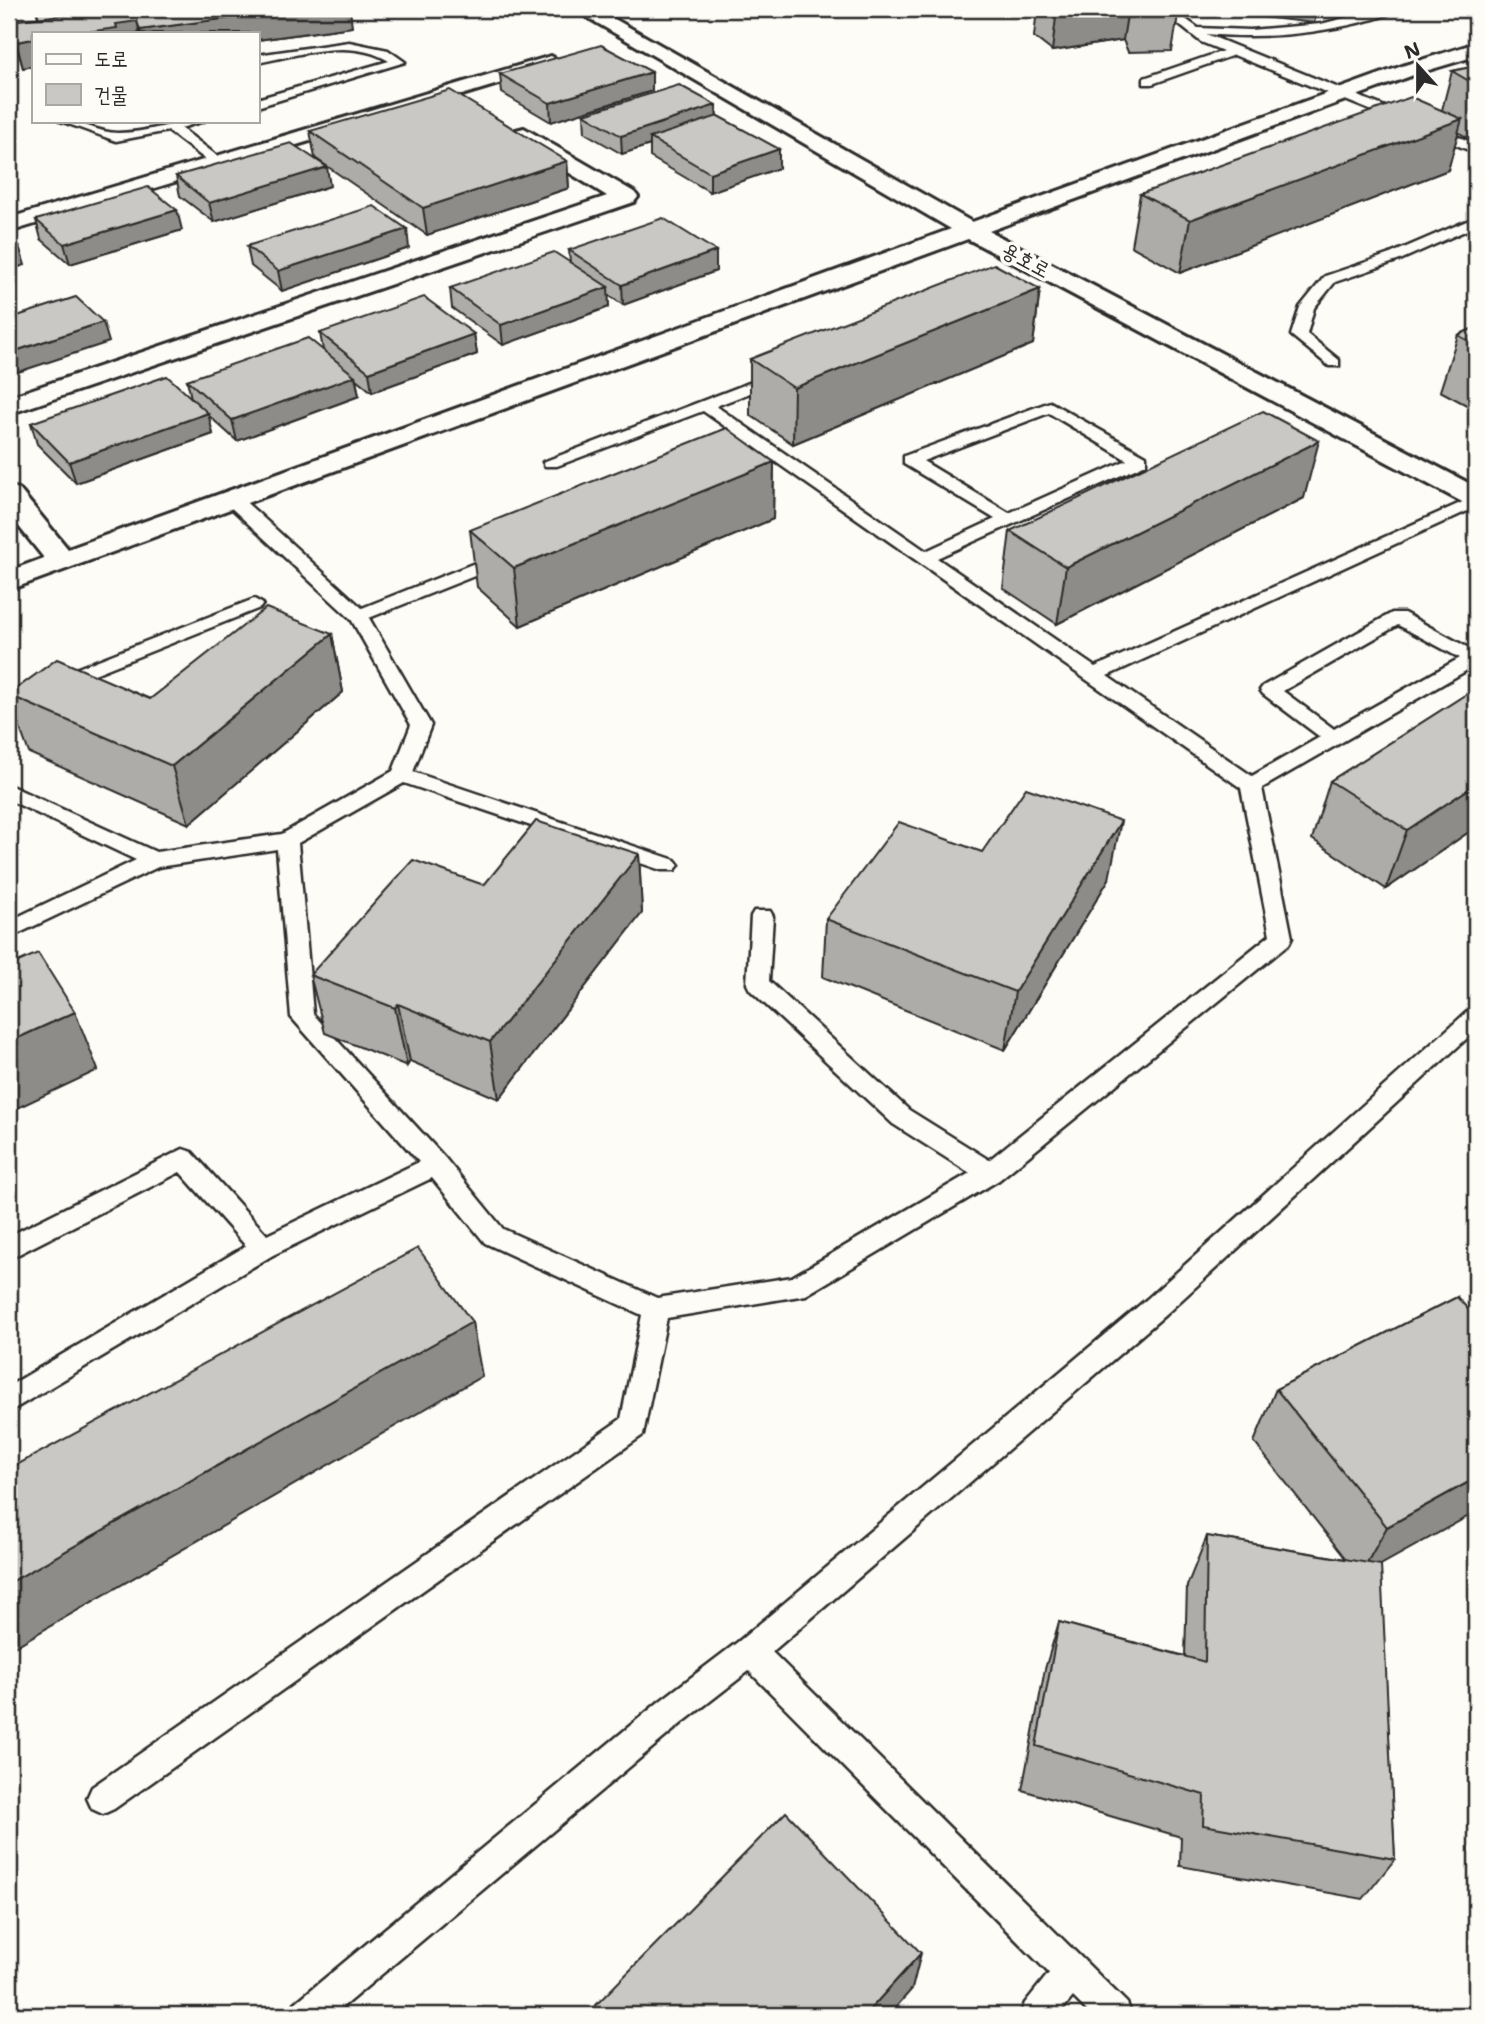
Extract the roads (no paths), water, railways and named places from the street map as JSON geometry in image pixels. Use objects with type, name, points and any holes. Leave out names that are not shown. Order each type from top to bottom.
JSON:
[{"type":"street","name":"용호로","points":[[583,9],[969,230],[1476,500]]},
{"type":"street","points":[[604,45],[630,37]]},
{"type":"street","points":[[9,581],[969,230],[1476,49]]},
{"type":"street","points":[[9,225],[566,57]]},
{"type":"street","points":[[452,93],[476,107]]},
{"type":"street","points":[[9,406],[626,197],[499,121]]},
{"type":"street","points":[[9,495],[62,561]]},
{"type":"lane","points":[[1164,9],[1205,39],[1476,149]]},
{"type":"lane","points":[[1189,29],[1265,35],[1336,25],[1391,9]]},
{"type":"lane","points":[[259,59],[354,44],[384,51],[399,62],[259,102]]},
{"type":"lane","points":[[1148,81],[1234,51]]},
{"type":"lane","points":[[69,122],[116,136],[194,122]]},
{"type":"lane","points":[[172,128],[218,162]]},
{"type":"lane","points":[[1334,363],[1299,335],[1307,307],[1329,279],[1395,257],[1476,220]]},
{"type":"lane","points":[[551,462],[792,371]]},
{"type":"lane","points":[[287,840],[302,1017],[436,1165],[494,1236],[656,1309],[797,1287],[990,1173],[1281,939],[1251,785],[705,405]]},
{"type":"lane","points":[[924,558],[1010,521],[1140,460],[1050,407],[911,460],[1010,521]]},
{"type":"lane","points":[[745,462],[771,452]]},
{"type":"lane","points":[[9,930],[154,860],[287,840],[402,775],[421,725],[359,615],[232,499]]},
{"type":"lane","points":[[1093,676],[1476,500]]},
{"type":"lane","points":[[359,615],[514,554]]},
{"type":"lane","points":[[9,702],[254,604]]},
{"type":"lane","points":[[1251,785],[1474,659],[1398,617],[1269,690],[1333,738]]},
{"type":"lane","points":[[402,775],[668,865]]},
{"type":"lane","points":[[9,792],[154,860]]},
{"type":"lane","points":[[762,916],[758,984],[901,1117],[990,1173]]},
{"type":"lane","points":[[307,2015],[660,1721],[750,1651],[1156,1307],[1476,1017]]},
{"type":"lane","points":[[9,1248],[183,1158],[264,1248]]},
{"type":"lane","points":[[9,1400],[264,1248],[436,1165]]},
{"type":"lane","points":[[103,1798],[633,1426],[656,1309]]},
{"type":"lane","points":[[750,1651],[1115,2015]]},
{"type":"lane","points":[[1037,2015],[1072,1972]]}]
